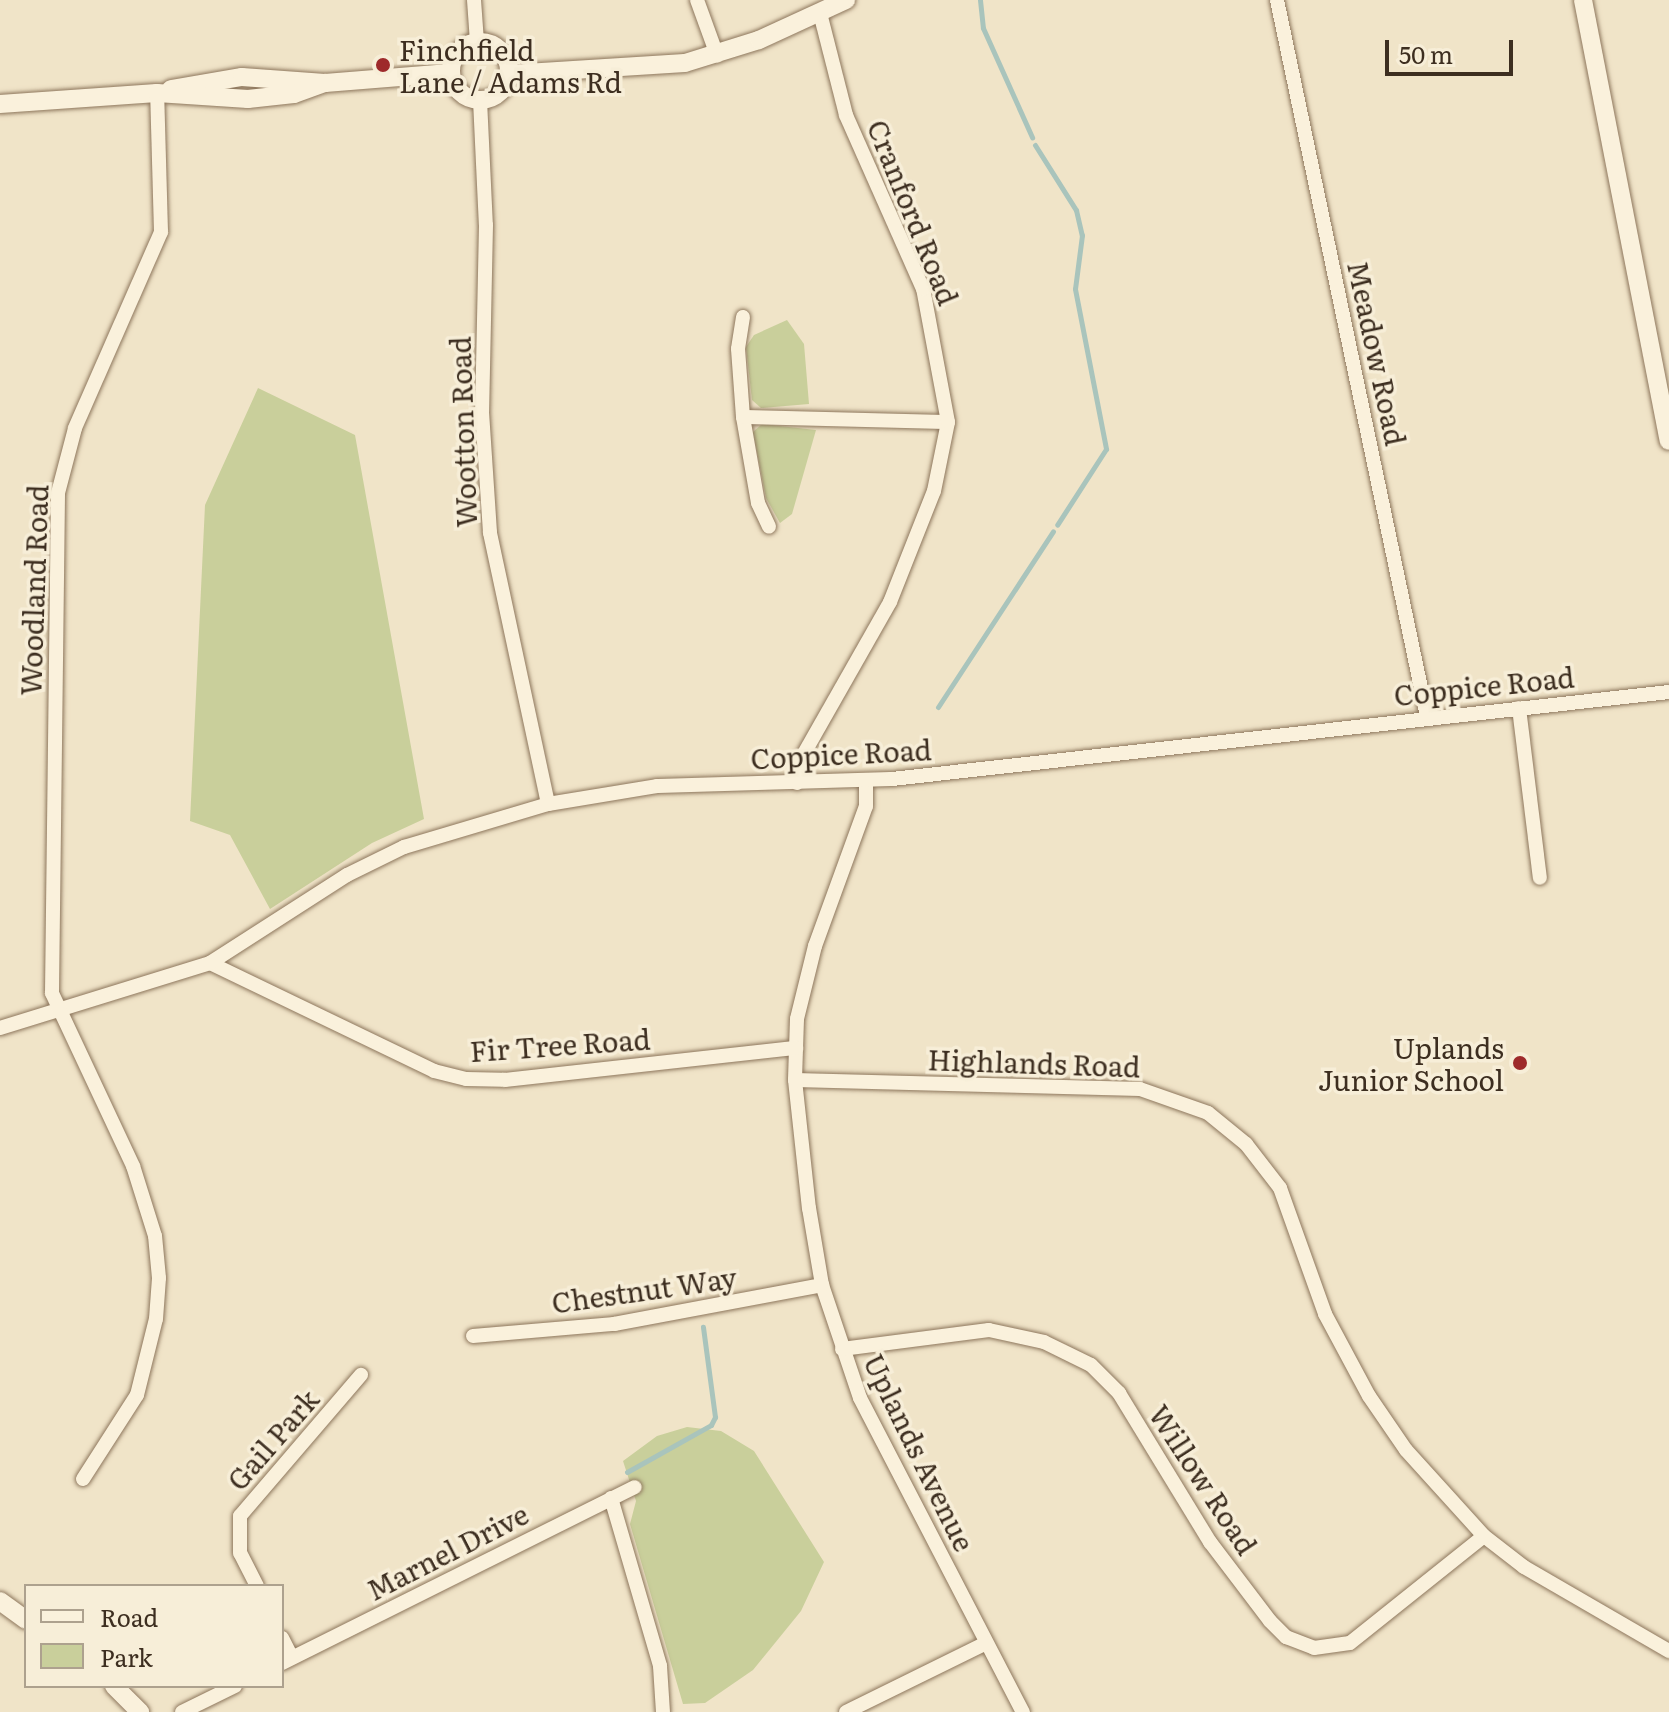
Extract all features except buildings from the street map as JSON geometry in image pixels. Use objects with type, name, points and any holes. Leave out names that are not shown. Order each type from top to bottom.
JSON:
[{"type":"street","points":[[474,0],[477,42]]},
{"type":"street","points":[[697,0],[717,55]]},
{"type":"street","points":[[510,74],[646,69],[717,55],[846,0]]},
{"type":"street","name":"Meadow Road","points":[[1277,0],[1427,717]]},
{"type":"street","points":[[1583,0],[1669,441]]},
{"type":"street","name":"Cranford Road","points":[[797,783],[802,757],[890,602],[934,491],[948,422],[923,289],[846,115],[820,13]]},
{"type":"street","points":[[450,73],[462,48],[477,42],[500,50],[510,74]]},
{"type":"street","points":[[0,104],[157,93],[248,99],[294,94],[325,83],[450,73]]},
{"type":"street","points":[[450,73],[461,92],[480,100],[500,92],[510,74]]},
{"type":"street","name":"Woodland Road","points":[[83,1479],[137,1395],[156,1319],[159,1278],[155,1236],[133,1166],[52,993],[58,493],[75,428],[161,232],[157,93]]},
{"type":"street","name":"Wootton Road","points":[[480,100],[486,225],[482,412],[490,533],[548,804]]},
{"type":"street","points":[[743,317],[738,349],[743,417],[758,503],[769,527]]},
{"type":"street","points":[[743,417],[948,422]]},
{"type":"street","name":"Coppice Road","points":[[0,1028],[210,963],[347,875],[404,847],[548,804],[657,786],[866,781],[1669,692]]},
{"type":"street","points":[[1519,708],[1540,878]]},
{"type":"street","name":"Uplands Avenue","points":[[866,781],[866,806],[803,986],[796,1048],[800,1150],[822,1285],[860,1398],[1023,1712]]},
{"type":"street","name":"Fir Tree Road","points":[[210,963],[434,1071],[466,1079],[505,1080],[796,1048]]},
{"type":"street","name":"Highlands Road","points":[[795,1080],[1140,1089],[1208,1113],[1246,1144],[1280,1188],[1325,1314],[1369,1396],[1406,1450],[1484,1536],[1564,1593],[1669,1651]]},
{"type":"street","name":"Chestnut Way","points":[[473,1336],[614,1324],[822,1285]]},
{"type":"street","name":"Willow Road","points":[[842,1349],[989,1330],[1044,1342],[1091,1365],[1119,1393],[1210,1542],[1270,1621],[1286,1637],[1314,1648],[1350,1643],[1484,1536]]},
{"type":"street","name":"Gail Park","points":[[256,1584],[240,1553],[240,1516],[361,1375]]},
{"type":"street","name":"Marnel Drive","points":[[287,1661],[635,1487]]},
{"type":"street","points":[[611,1498],[660,1666],[663,1712]]},
{"type":"street","points":[[0,1601],[24,1619]]},
{"type":"street","points":[[846,1712],[986,1643]]},
{"type":"street","points":[[116,1688],[140,1712]]},
{"type":"street","points":[[182,1712],[231,1688]]},
{"type":"green space","points":[[787,320],[804,344],[809,404],[761,408],[752,400],[746,347],[754,335]]},
{"type":"green space","points":[[258,388],[355,435],[424,819],[372,843],[270,909],[230,835],[190,821],[205,505]]},
{"type":"green space","points":[[762,424],[816,430],[792,514],[780,523],[766,498],[753,432]]},
{"type":"green space","points":[[687,1427],[721,1431],[754,1451],[824,1562],[801,1611],[753,1670],[705,1703],[683,1704],[630,1524],[636,1501],[623,1461],[657,1436]]},
{"type":"waterway","points":[[980,0],[983,28],[1032,137]]},
{"type":"waterway","points":[[1035,145],[1076,210],[1082,235],[1075,289],[1106,449],[1057,525]]},
{"type":"waterway","points":[[938,707],[1053,531]]},
{"type":"waterway","points":[[627,1472],[711,1425],[715,1417],[703,1327]]},
{"type":"place","name":"Finchfield Lane / Adams Rd","points":[[383,65]]},
{"type":"place","name":"Uplands Junior School","points":[[1520,1063]]}]
